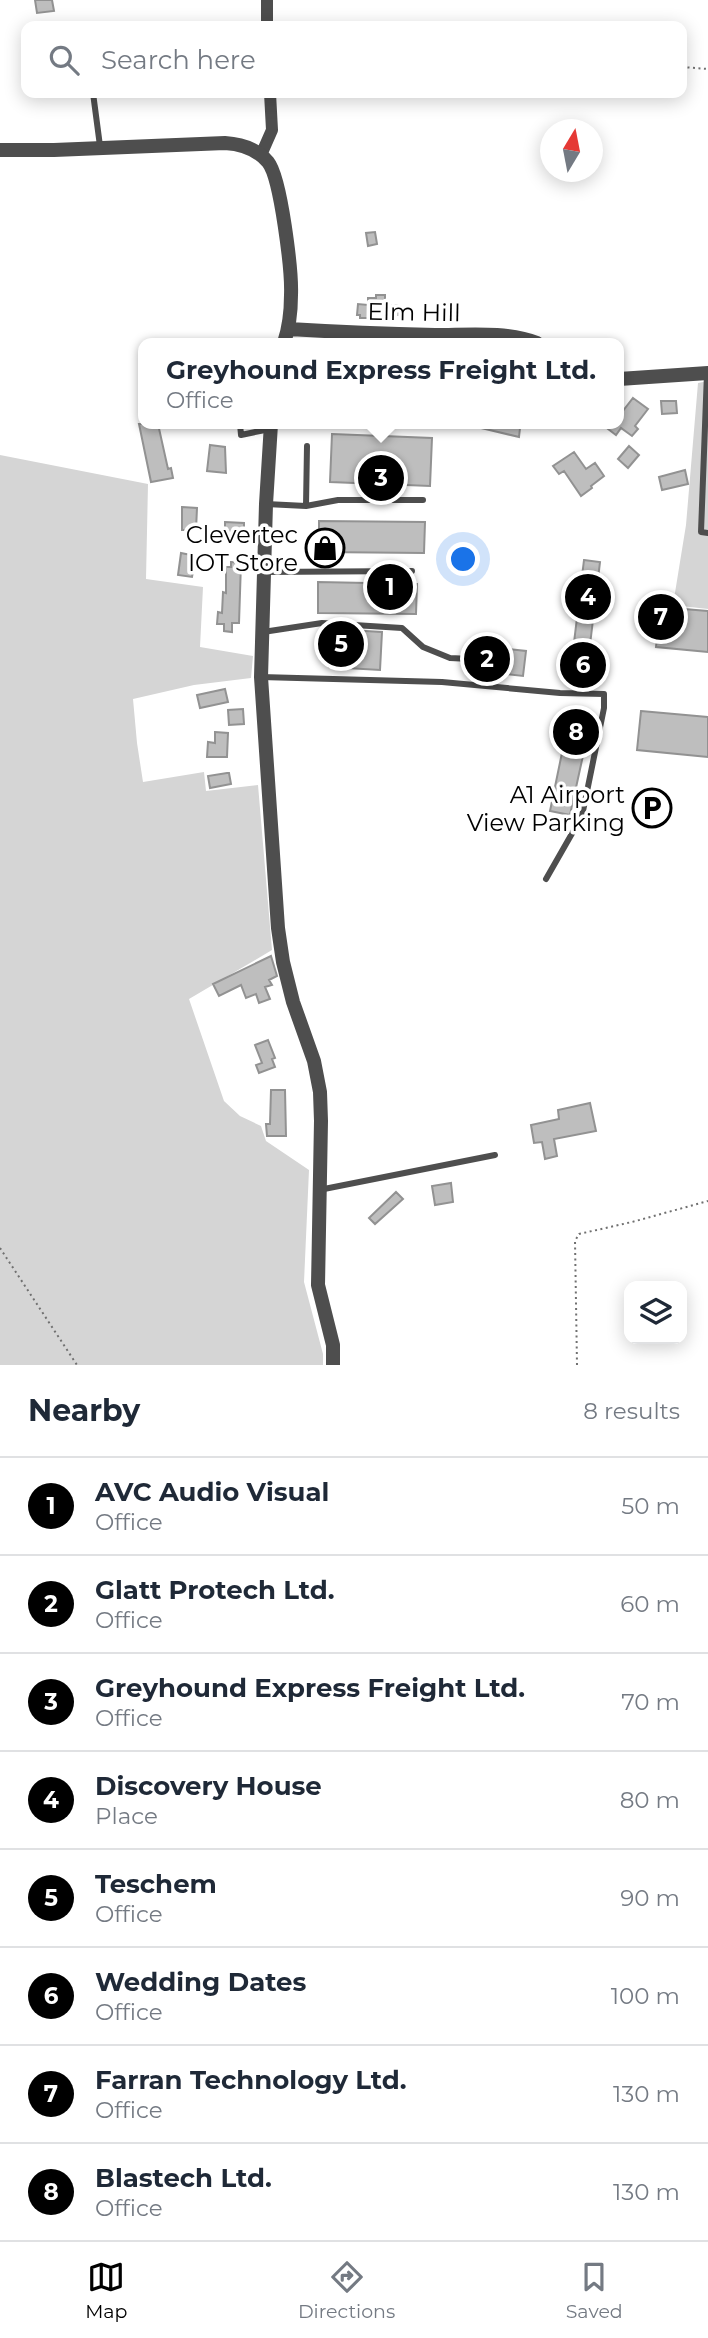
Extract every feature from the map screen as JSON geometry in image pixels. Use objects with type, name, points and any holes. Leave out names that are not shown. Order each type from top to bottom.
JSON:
[{"type":"street","points":[[267,0],[267,21]]},
{"type":"street","points":[[261,155],[272,130],[270,98]]},
{"type":"street","points":[[0,150],[225,143],[245,146],[261,155],[272,168],[280,194],[292,292],[286,336]]},
{"type":"street","name":"Elm Hill","points":[[286,336],[354,334],[516,338]]},
{"type":"street","points":[[624,379],[708,373]]},
{"type":"street","points":[[270,429],[261,677],[278,928],[293,1002],[314,1061],[320,1092],[318,1285],[333,1345],[333,1365]]},
{"type":"lane","points":[[94,98],[100,148]]},
{"type":"lane","points":[[708,373],[701,532],[708,533]]},
{"type":"lane","points":[[241,429],[242,435],[261,429]]},
{"type":"lane","points":[[306,506],[307,446]]},
{"type":"lane","points":[[266,504],[306,506],[338,500],[423,500]]},
{"type":"lane","points":[[264,572],[412,571]]},
{"type":"lane","points":[[263,632],[322,623],[402,628],[423,646],[450,658],[471,659]]},
{"type":"lane","points":[[261,677],[442,682],[560,693],[604,694],[604,708],[582,816],[546,879]]},
{"type":"lane","points":[[319,1190],[495,1155]]},
{"type":"path","points":[[687,67],[708,69]]},
{"type":"path","points":[[577,1365],[575,1241],[579,1234],[708,1201]]},
{"type":"path","points":[[0,1248],[77,1365]]},
{"type":"shaded area","points":[[708,381],[708,609],[673,605],[686,525],[698,383]]},
{"type":"shaded area","points":[[0,455],[148,484],[146,579],[203,587],[200,647],[253,656],[251,678],[194,685],[133,699],[137,743],[143,782],[204,772],[206,791],[258,785],[272,950],[189,999],[224,1101],[240,1116],[261,1126],[266,1141],[309,1170],[304,1282],[323,1354],[323,1365],[0,1365]]},
{"type":"building","points":[[35,0],[52,0],[54,11],[37,13]]},
{"type":"building","points":[[375,232],[377,244],[368,246],[366,233]]},
{"type":"building","points":[[376,295],[385,295],[385,305],[398,305],[398,315],[360,318],[360,315],[357,315],[358,304],[368,305],[368,298],[376,298]]},
{"type":"building","points":[[633,398],[648,409],[635,426],[638,429],[632,436],[622,429],[624,410]]},
{"type":"building","points":[[661,401],[676,401],[677,413],[662,414]]},
{"type":"building","points":[[140,429],[159,429],[168,469],[171,468],[173,478],[151,482]]},
{"type":"building","points":[[485,429],[520,429],[519,437]]},
{"type":"building","points":[[608,429],[620,429],[616,435]]},
{"type":"building","points":[[332,434],[432,438],[430,486],[330,482]]},
{"type":"building","points":[[210,445],[225,447],[226,473],[207,471]]},
{"type":"building","points":[[629,446],[639,455],[628,468],[618,459]]},
{"type":"building","points":[[574,452],[586,469],[595,463],[604,476],[581,496],[564,471],[559,474],[553,466]]},
{"type":"building","points":[[685,470],[688,484],[662,490],[659,477]]},
{"type":"building","points":[[182,507],[197,508],[196,530],[182,530]]},
{"type":"building","points":[[319,521],[425,522],[424,553],[319,552]]},
{"type":"building","points":[[225,522],[244,523],[244,534],[225,534]]},
{"type":"building","points":[[181,553],[196,556],[192,577],[178,575]]},
{"type":"building","points":[[584,560],[600,562],[585,686],[569,684]]},
{"type":"building","points":[[231,562],[241,563],[239,623],[232,623],[232,632],[224,631],[224,624],[217,624],[218,612],[222,613],[223,592],[226,593],[226,567],[231,567]]},
{"type":"building","points":[[318,582],[417,584],[416,614],[318,613]]},
{"type":"building","points":[[660,607],[708,611],[708,652],[656,647]]},
{"type":"building","points":[[331,629],[382,632],[380,670],[329,667]]},
{"type":"building","points":[[482,646],[526,651],[523,676],[480,671]]},
{"type":"building","points":[[225,689],[228,702],[200,708],[197,695]]},
{"type":"building","points":[[243,709],[244,724],[229,725],[228,710]]},
{"type":"building","points":[[641,711],[708,717],[708,757],[637,750]]},
{"type":"building","points":[[570,714],[591,719],[570,815],[550,811]]},
{"type":"building","points":[[215,732],[228,733],[227,757],[207,757],[208,742],[215,743]]},
{"type":"building","points":[[229,773],[231,784],[210,788],[208,776]]},
{"type":"building","points":[[271,956],[277,976],[269,980],[272,985],[265,987],[270,999],[259,1003],[256,994],[246,998],[241,985],[219,996],[213,984]]},
{"type":"building","points":[[268,1040],[275,1058],[272,1059],[275,1067],[259,1073],[256,1065],[262,1063],[255,1045]]},
{"type":"building","points":[[271,1090],[285,1090],[286,1136],[267,1136]]},
{"type":"building","points":[[590,1103],[596,1131],[554,1139],[557,1156],[545,1159],[542,1142],[534,1143],[531,1125],[559,1119],[558,1110]]},
{"type":"building","points":[[451,1183],[453,1202],[435,1205],[432,1186]]},
{"type":"building","points":[[396,1192],[403,1199],[375,1224],[369,1218]]},
{"type":"place","name":"Greyhound Express Freight Ltd.","points":[[381,478]]},
{"type":"place","name":"Clevertec IOT Store","points":[[325,548]]},
{"type":"place","name":"AVC Audio Visual","points":[[390,587]]},
{"type":"place","name":"Discovery House","points":[[588,597]]},
{"type":"place","name":"Farran Technology Ltd.","points":[[661,617]]},
{"type":"place","name":"Teschem","points":[[341,644]]},
{"type":"place","name":"Glatt Protech Ltd.","points":[[487,659]]},
{"type":"place","name":"Wedding Dates","points":[[583,665]]},
{"type":"place","name":"Blastech Ltd.","points":[[576,732]]},
{"type":"place","name":"A1 Airport View Parking","points":[[652,808]]}]
